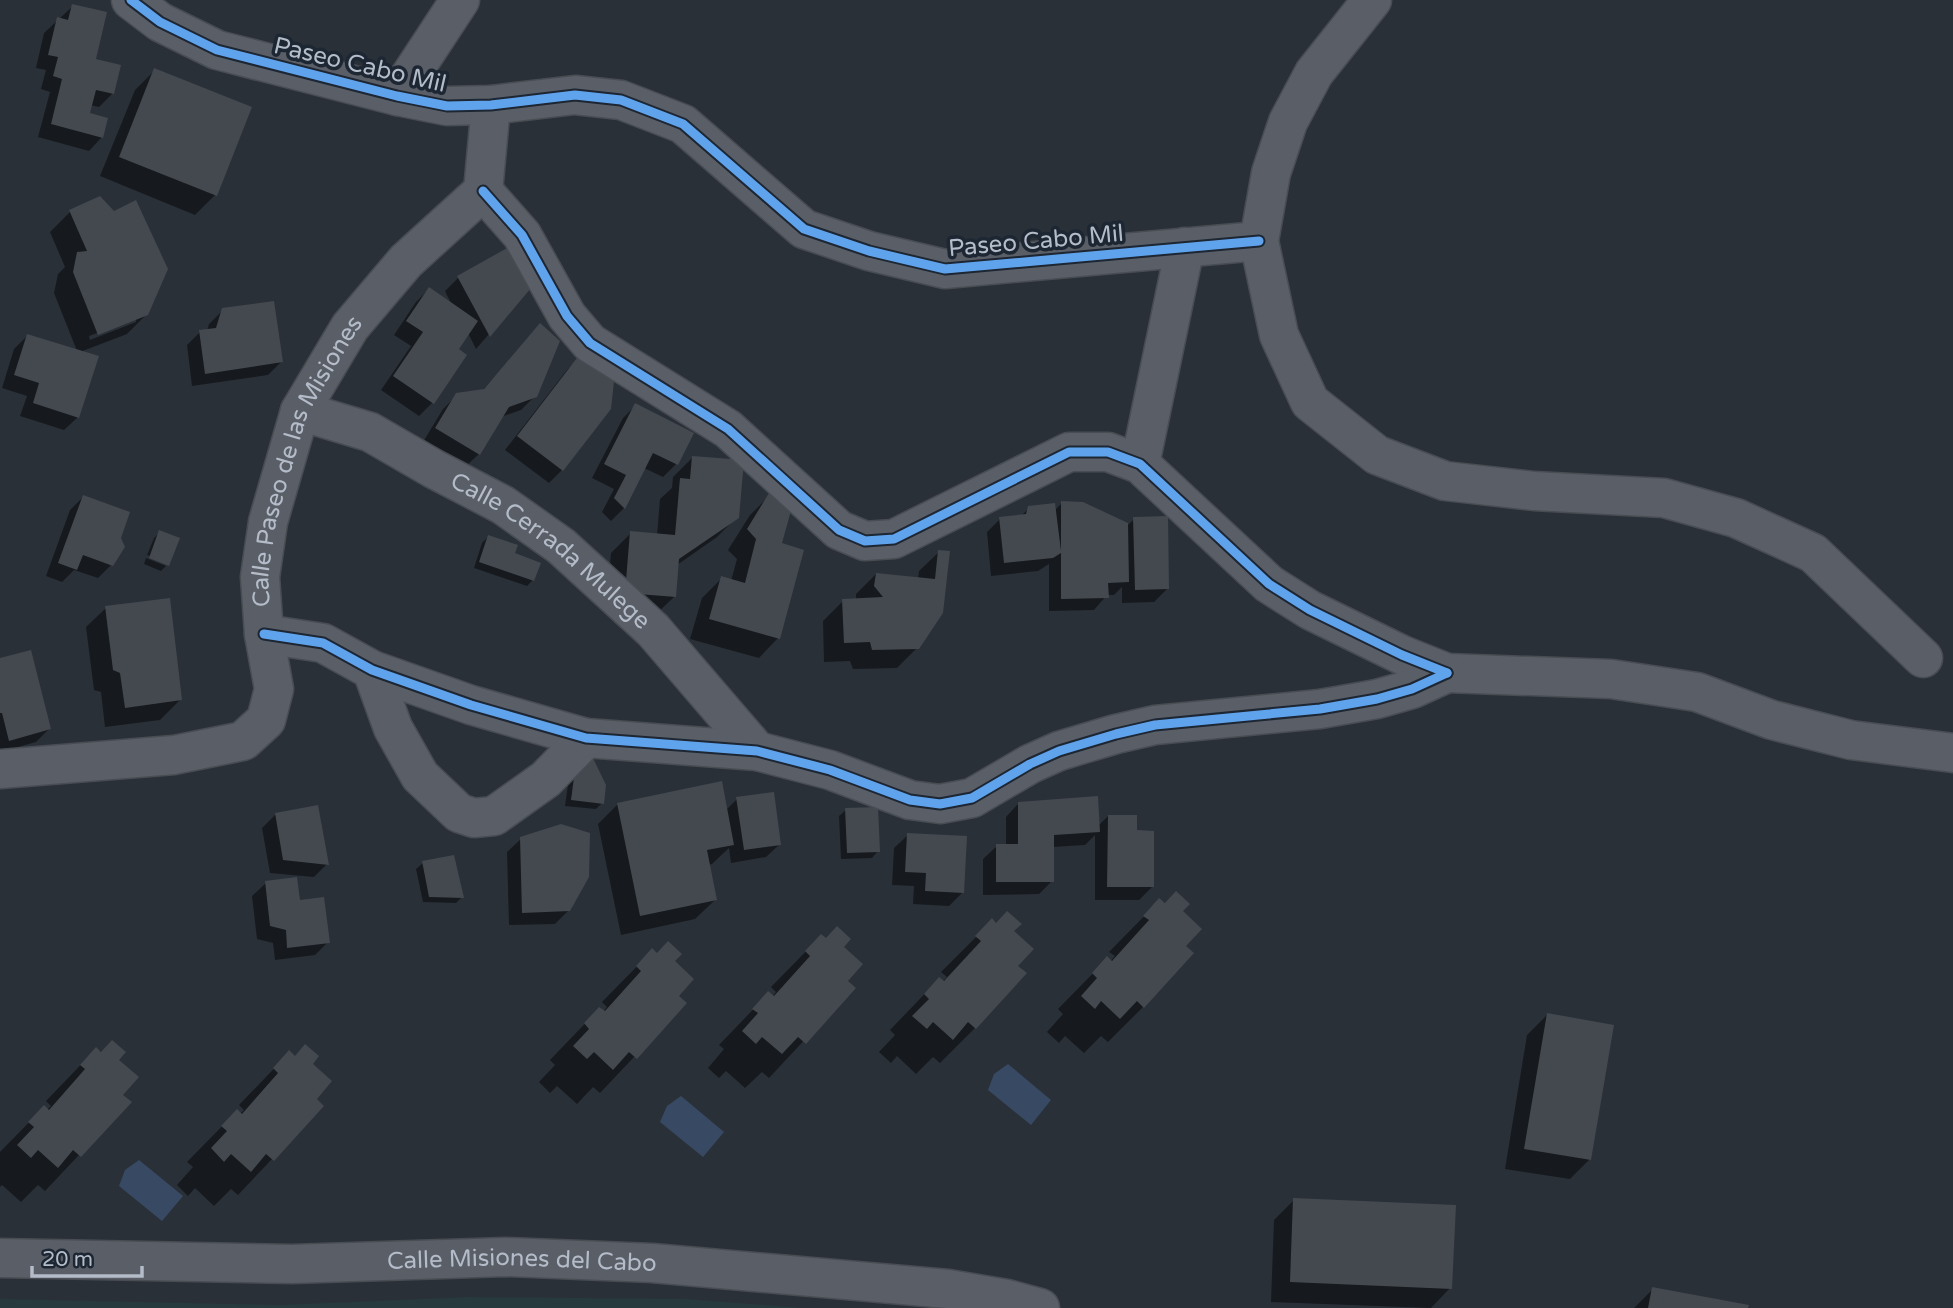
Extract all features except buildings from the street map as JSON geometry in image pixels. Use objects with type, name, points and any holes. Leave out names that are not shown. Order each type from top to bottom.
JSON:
[{"type":"street","name":"Paseo Cabo Mil","points":[[131,0],[160,22],[217,50],[397,96],[447,106],[491,105],[575,95],[621,100],[683,124],[804,229],[869,251],[945,270],[1259,241]]},
{"type":"street","points":[[397,96],[460,0]]},
{"type":"street","points":[[1373,0],[1314,73],[1288,122],[1271,173],[1259,241],[1279,335],[1310,402],[1377,455],[1446,481],[1534,491],[1664,498],[1736,518],[1813,553],[1923,658]]},
{"type":"street","points":[[491,105],[483,191],[522,235],[567,316],[590,343],[728,429],[839,530],[865,541],[894,539],[1069,452],[1108,452],[1140,464],[1269,584],[1322,615],[1402,655],[1447,673],[1611,679],[1697,692],[1772,720],[1851,740],[1953,753]]},
{"type":"street","name":"Calle Paseo de las Misiones","points":[[0,769],[174,755],[243,741],[266,720],[274,689],[264,634],[260,577],[268,522],[300,411],[350,327],[406,261],[483,191]]},
{"type":"street","points":[[1140,464],[1185,247]]},
{"type":"street","name":"Calle Cerrada Mulege","points":[[300,411],[370,432],[503,505],[561,546],[653,630],[757,751]]},
{"type":"street","points":[[264,634],[323,643],[372,670],[471,705],[586,738],[757,751],[830,770],[910,800],[940,804],[972,797],[1059,751],[1116,734],[1156,725],[1320,709],[1366,701],[1412,689],[1447,673]]},
{"type":"street","points":[[372,670],[393,728],[420,776],[459,813],[474,818],[494,816],[546,779],[586,738]]},
{"type":"street","name":"Calle Misiones del Cabo","points":[[0,1258],[292,1264],[506,1257],[652,1263],[948,1289],[1007,1299],[1040,1308]]},
{"type":"green space","points":[[469,1297],[686,1299],[803,1308],[0,1308],[0,1299],[282,1305]]},
{"type":"water","points":[[1008,1064],[1051,1100],[1031,1125],[988,1090],[994,1074]]},
{"type":"water","points":[[681,1096],[724,1132],[703,1157],[660,1122],[667,1106]]},
{"type":"water","points":[[139,1160],[183,1196],[162,1221],[119,1186],[125,1170]]},
{"type":"cycle path","points":[[131,0],[160,22],[217,50],[397,96],[447,106],[491,105],[575,95],[621,100],[683,124],[804,229],[869,251],[945,269],[1259,241]]},
{"type":"cycle path","points":[[483,191],[522,235],[567,316],[590,343],[728,429],[839,530],[865,541],[894,539],[1069,452],[1108,452],[1140,464],[1269,584],[1310,610],[1402,655],[1447,673]]},
{"type":"cycle path","points":[[264,634],[323,643],[372,670],[471,705],[586,738],[757,751],[830,770],[910,800],[940,804],[972,798],[1030,764],[1059,751],[1116,734],[1155,725],[1320,709],[1377,699],[1412,689],[1447,673]]}]
